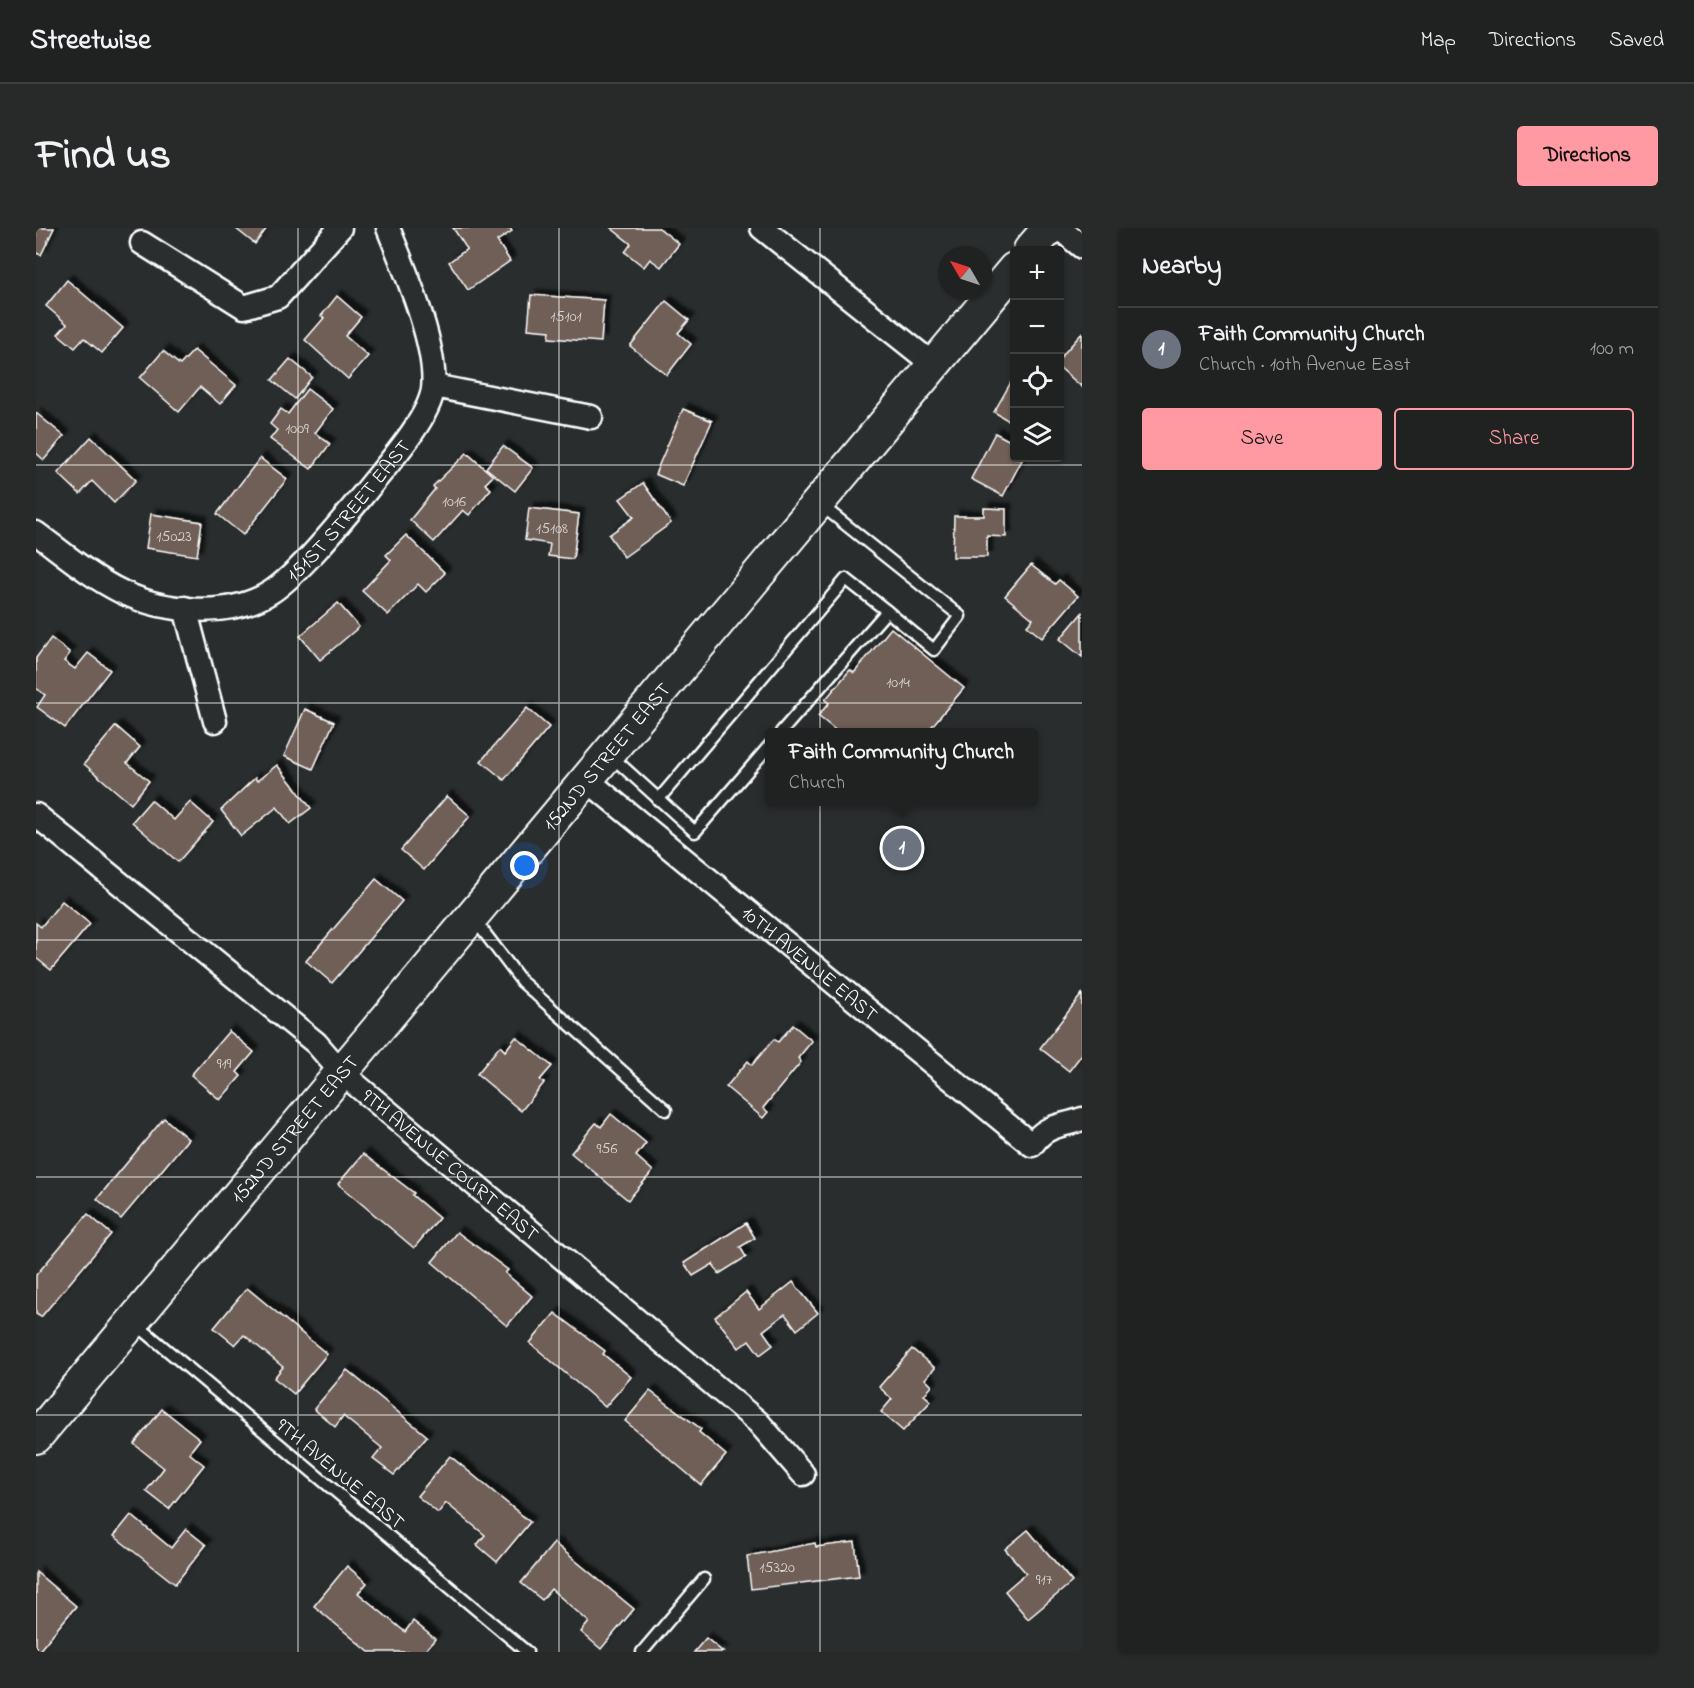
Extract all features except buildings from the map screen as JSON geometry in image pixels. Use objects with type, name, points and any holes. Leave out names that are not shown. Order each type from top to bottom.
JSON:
[{"type":"main road","points":[[1033,246],[1049,228]]},
{"type":"main road","name":"152ND STREET EAST","points":[[36,1437],[1010,274]]},
{"type":"street","points":[[142,243],[199,282],[244,307],[278,297],[340,228]]},
{"type":"street","points":[[388,228],[421,318],[434,387],[591,417]]},
{"type":"street","points":[[762,228],[934,365]]},
{"type":"street","points":[[1059,228],[1082,247]]},
{"type":"street","name":"151ST STREET EAST","points":[[185,608],[231,607],[271,592],[307,558],[406,441],[431,399],[434,387]]},
{"type":"street","points":[[36,533],[124,593],[185,608],[215,721]]},
{"type":"street","name":"10TH AVENUE EAST","points":[[586,778],[1032,1145],[1044,1130],[1057,1124],[1082,1119]]},
{"type":"street","name":"9TH AVENUE COURT EAST","points":[[40,826],[316,1043],[342,1073],[758,1422],[803,1474]]},
{"type":"lane","points":[[657,800],[846,579],[934,650],[960,616],[818,503]]},
{"type":"lane","points":[[785,728],[887,611]]},
{"type":"lane","points":[[608,753],[657,800],[695,831],[765,751]]},
{"type":"lane","points":[[472,916],[522,982],[666,1110]]},
{"type":"lane","name":"9TH AVENUE EAST","points":[[133,1322],[527,1652]]},
{"type":"lane","points":[[642,1652],[704,1579]]},
{"type":"place","name":"Faith Community Church","points":[[902,848]]}]
